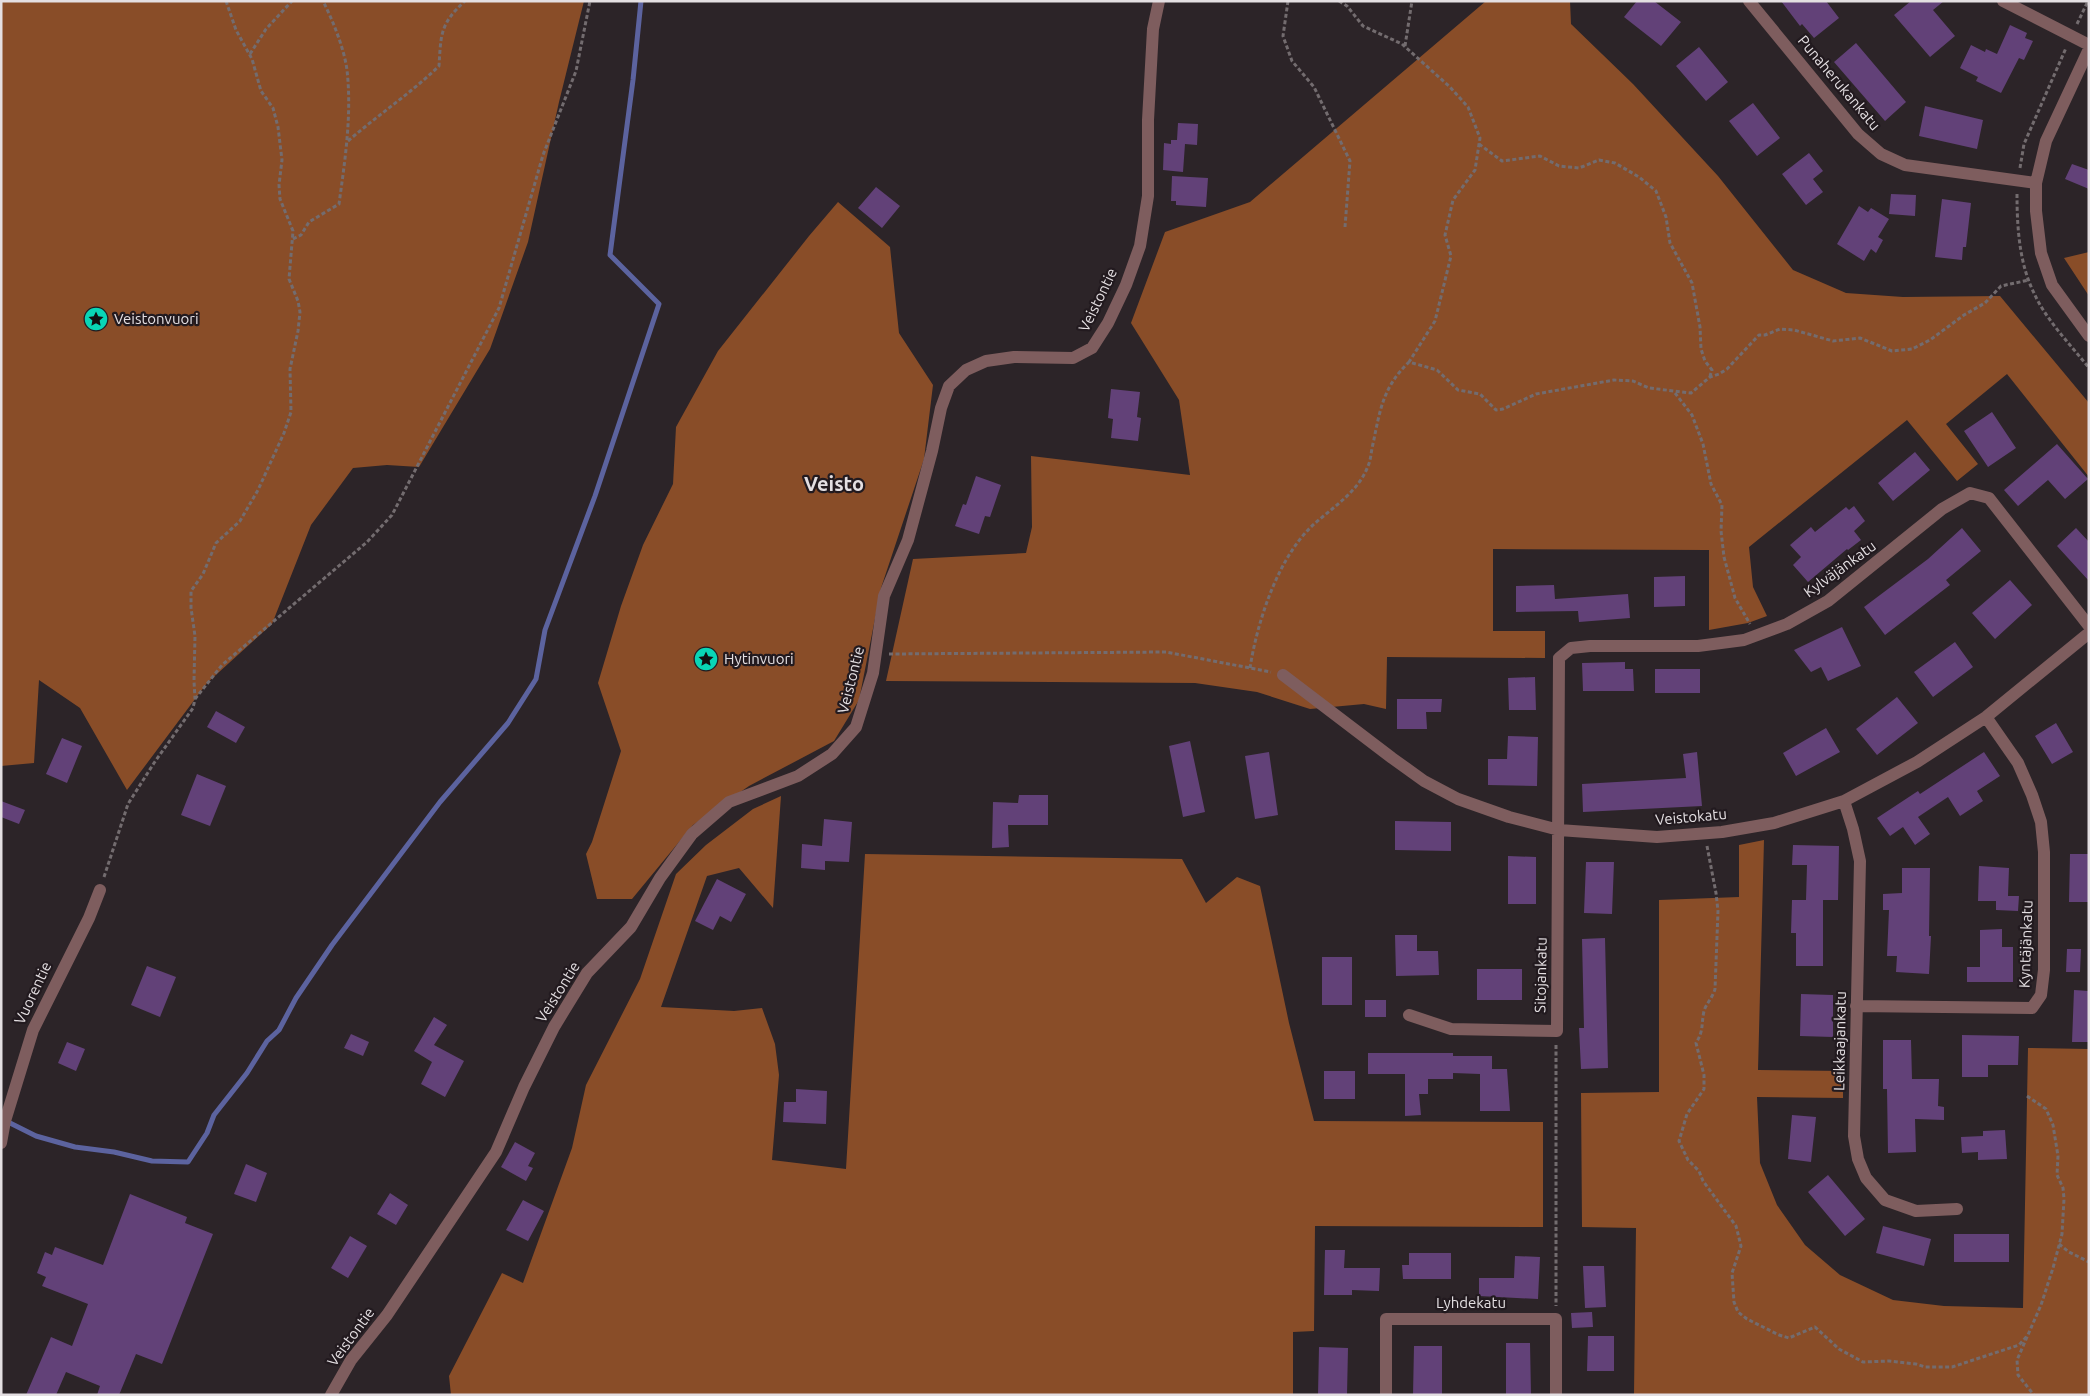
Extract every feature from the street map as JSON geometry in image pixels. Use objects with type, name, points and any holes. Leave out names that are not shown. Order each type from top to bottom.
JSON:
[{"type":"street","name":"Veistontie","points":[[331,1395],[351,1360],[387,1315],[496,1152],[524,1087],[554,1027],[587,973],[631,927],[660,878],[692,834],[729,802],[798,776],[832,754],[856,727],[873,673],[884,596],[908,540],[932,451],[940,408],[950,386],[966,370],[986,361],[1014,357],[1073,358],[1092,348],[1108,324],[1126,286],[1140,246],[1148,196],[1148,120],[1153,29],[1159,1]]},
{"type":"street","name":"Punaherukankatu","points":[[1749,1],[1858,134],[1881,154],[1905,165],[2036,182]]},
{"type":"street","points":[[2003,1],[2089,45]]},
{"type":"street","points":[[2089,49],[2046,141],[2036,182],[2036,211],[2041,253],[2052,285],[2089,336]]},
{"type":"street","name":"Kylväjänkatu","points":[[1559,830],[1559,658],[1571,648],[1590,646],[1698,646],[1744,640],[1787,624],[1828,601],[1942,509],[1970,493],[1989,498],[2089,626]]},
{"type":"street","name":"Veistokatu","points":[[1283,675],[1424,781],[1458,799],[1509,817],[1559,830],[1657,837],[1704,834],[1774,822],[1844,801],[1917,762],[1986,717],[2089,633]]},
{"type":"street","name":"Kyntäjänkatu","points":[[1856,1006],[2032,1008],[2041,995],[2044,970],[2044,852],[2040,822],[2032,795],[2018,763],[1986,717]]},
{"type":"street","name":"Leikkaajankatu","points":[[1844,801],[1860,861],[1854,1136],[1858,1159],[1866,1178],[1885,1200],[1916,1210],[1957,1208]]},
{"type":"street","name":"Sitojankatu","points":[[1409,1015],[1451,1029],[1557,1031],[1559,830]]},
{"type":"street","name":"Vuorentie","points":[[1,1143],[5,1121],[33,1030],[89,918],[100,890]]},
{"type":"street","name":"Lyhdekatu","points":[[1386,1395],[1386,1319],[1556,1319]]},
{"type":"street","points":[[1556,1319],[1556,1395]]},
{"type":"path","points":[[100,890],[128,804],[193,708],[195,699],[195,636],[191,608],[191,591],[203,574],[216,543],[240,521],[258,490],[284,434],[291,412],[290,369],[300,312],[298,301],[289,279],[293,231],[280,199],[279,185],[282,160],[278,127],[273,108],[261,91],[249,55],[236,30],[226,1]]},
{"type":"path","points":[[249,55],[266,28],[292,1]]},
{"type":"path","points":[[292,239],[301,235],[309,222],[339,204],[348,141],[347,69],[333,20],[324,1]]},
{"type":"path","points":[[348,141],[418,86],[439,66],[441,32],[454,11],[465,1]]},
{"type":"path","points":[[195,699],[222,665],[367,542],[392,515],[499,308],[542,155],[576,71],[590,1]]},
{"type":"path","points":[[1288,1],[1283,36],[1292,61],[1314,87],[1350,161],[1345,227]]},
{"type":"path","points":[[1250,668],[1260,619],[1293,548],[1311,528],[1354,490],[1368,467],[1384,398],[1396,375],[1409,362],[1435,321],[1451,256],[1445,235],[1454,200],[1475,170],[1480,138],[1468,106],[1450,87],[1404,46],[1363,26],[1347,6],[1339,1]]},
{"type":"path","points":[[1404,46],[1412,1]]},
{"type":"path","points":[[1479,144],[1502,161],[1540,156],[1559,166],[1579,168],[1600,160],[1615,163],[1639,177],[1656,192],[1666,217],[1670,244],[1692,283],[1702,349],[1705,362],[1712,370],[1710,377]]},
{"type":"path","points":[[1409,362],[1438,370],[1458,390],[1480,394],[1496,410],[1503,409],[1536,394],[1614,380],[1633,380],[1649,388],[1690,393],[1710,377],[1727,369],[1759,335],[1765,335],[1780,329],[1794,330],[1833,341],[1860,338],[1892,351],[1912,349],[1930,340],[1964,315],[1985,303],[2001,286],[2029,280]]},
{"type":"path","points":[[1675,392],[1692,416],[1703,444],[1711,484],[1722,505],[1721,531],[1724,557],[1735,598],[1747,616],[1755,636]]},
{"type":"path","points":[[876,654],[1166,652],[1283,675]]},
{"type":"path","points":[[1704,834],[1718,911],[1715,989],[1712,998],[1705,1008],[1702,1034],[1696,1043],[1704,1075],[1704,1089],[1687,1114],[1679,1141],[1688,1160],[1699,1172],[1703,1181],[1736,1226],[1741,1246],[1732,1273],[1734,1302],[1738,1312],[1746,1319],[1789,1338],[1815,1327],[1839,1349],[1863,1362],[1888,1361],[1916,1364],[1925,1367],[1946,1368],[2019,1345],[2028,1335]]},
{"type":"path","points":[[1556,1319],[1557,1031]]},
{"type":"path","points":[[2027,1096],[2046,1109],[2053,1125],[2058,1156],[2056,1176],[2063,1188],[2064,1199],[2062,1234],[2041,1305],[2017,1360],[2018,1375],[2034,1395]]},
{"type":"path","points":[[2059,1244],[2069,1252],[2089,1262]]},
{"type":"shaded area","points":[[1,1],[584,1],[528,242],[490,349],[419,467],[387,465],[353,468],[311,525],[272,624],[207,683],[127,790],[80,708],[39,680],[34,763],[1,766]]},
{"type":"shaded area","points":[[1486,1],[1570,1],[1571,24],[1633,84],[1718,176],[1793,270],[1846,293],[1903,297],[2000,296],[2089,403],[2089,477],[2007,374],[1946,424],[1978,464],[1957,481],[1907,420],[1749,547],[1753,587],[1767,616],[1748,623],[1709,630],[1709,550],[1493,549],[1493,631],[1545,631],[1545,658],[1387,657],[1386,709],[1364,704],[1310,709],[1257,692],[1195,683],[886,681],[913,559],[1026,553],[1032,527],[1031,456],[1190,475],[1179,400],[1131,323],[1165,232],[1250,202]]},
{"type":"shaded area","points":[[838,202],[890,247],[899,333],[933,385],[924,459],[881,588],[859,700],[834,741],[749,786],[693,825],[632,899],[597,899],[586,854],[592,842],[621,751],[598,683],[621,606],[643,545],[673,484],[676,427],[718,351]]},
{"type":"shaded area","points":[[2089,252],[2089,296],[2064,258]]},
{"type":"shaded area","points":[[781,796],[773,908],[739,868],[707,876],[661,1007],[734,1011],[762,1008],[775,1044],[779,1075],[772,1160],[846,1169],[865,854],[1182,859],[1206,903],[1237,877],[1260,886],[1289,1023],[1314,1121],[1543,1122],[1543,1227],[1315,1226],[1314,1331],[1293,1332],[1293,1395],[451,1395],[449,1376],[502,1273],[523,1283],[572,1148],[586,1085],[640,979],[676,874],[706,845],[753,809]]},
{"type":"shaded area","points":[[1764,840],[1758,1070],[1843,1071],[1843,1098],[1757,1097],[1760,1163],[1777,1205],[1805,1245],[1840,1275],[1893,1300],[1944,1306],[2023,1308],[2028,1048],[2089,1049],[2089,1395],[1634,1395],[1636,1228],[1582,1227],[1581,1093],[1659,1092],[1659,900],[1739,897],[1739,845]]},
{"type":"building","points":[[1637,1],[1654,1],[1681,22],[1661,46],[1624,17]]},
{"type":"building","points":[[1781,1],[1826,1],[1839,18],[1814,38],[1802,24],[1800,26]]},
{"type":"building","points":[[1911,1],[1944,1],[1933,10],[1955,36],[1930,57],[1894,15]]},
{"type":"building","points":[[2010,25],[2027,33],[2025,38],[2033,41],[2024,60],[2019,58],[2001,93],[1976,81],[1978,77],[1960,68],[1971,45],[1985,52],[1986,49],[1997,54]]},
{"type":"building","points":[[1856,43],[1906,102],[1885,121],[1834,62]]},
{"type":"building","points":[[1699,47],[1728,82],[1706,101],[1676,66]]},
{"type":"building","points":[[1753,103],[1780,138],[1757,156],[1729,121]]},
{"type":"building","points":[[1925,106],[1983,120],[1977,149],[1919,136]]},
{"type":"building","points":[[1178,123],[1198,124],[1197,145],[1185,144],[1183,172],[1163,170],[1164,143],[1171,144],[1171,140],[1177,140]]},
{"type":"building","points":[[1809,153],[1823,171],[1813,179],[1823,192],[1806,205],[1782,174]]},
{"type":"building","points":[[2072,164],[2089,170],[2089,189],[2065,179]]},
{"type":"building","points":[[1172,176],[1208,178],[1206,207],[1176,205],[1176,201],[1171,201]]},
{"type":"building","points":[[876,187],[900,206],[882,228],[858,208]]},
{"type":"building","points":[[1891,194],[1916,195],[1915,216],[1889,214]]},
{"type":"building","points":[[1942,199],[1971,203],[1966,247],[1963,247],[1962,260],[1935,257]]},
{"type":"building","points":[[1859,206],[1868,212],[1871,208],[1889,219],[1878,237],[1883,240],[1876,253],[1871,249],[1864,261],[1837,244]]},
{"type":"building","points":[[1111,389],[1140,392],[1137,417],[1141,418],[1138,441],[1111,438],[1113,419],[1108,418]]},
{"type":"building","points":[[1992,412],[2016,448],[1988,467],[1964,431]]},
{"type":"building","points":[[2057,444],[2088,479],[2065,499],[2048,480],[2018,506],[2004,490]]},
{"type":"building","points":[[1915,452],[1930,470],[1893,501],[1878,483]]},
{"type":"building","points":[[976,476],[1001,485],[990,517],[985,516],[979,534],[955,526],[963,504],[966,505]]},
{"type":"building","points":[[1854,506],[1865,521],[1854,531],[1861,540],[1847,549],[1808,582],[1793,565],[1801,557],[1790,545],[1811,527],[1815,532],[1846,507],[1849,510]]},
{"type":"building","points":[[1962,528],[1981,551],[1946,580],[1950,585],[1885,635],[1864,607],[1928,559]]},
{"type":"building","points":[[2076,528],[2089,542],[2089,581],[2057,546]]},
{"type":"building","points":[[1685,576],[1685,606],[1654,607],[1654,577]]},
{"type":"building","points":[[2010,580],[2032,605],[1995,639],[1972,613]]},
{"type":"building","points":[[1554,585],[1555,599],[1628,594],[1630,618],[1579,622],[1578,611],[1516,612],[1516,586]]},
{"type":"building","points":[[1842,627],[1861,666],[1828,681],[1821,667],[1811,672],[1794,650]]},
{"type":"building","points":[[1955,642],[1973,667],[1933,697],[1914,672]]},
{"type":"building","points":[[1625,662],[1625,669],[1633,669],[1634,691],[1583,691],[1582,663]]},
{"type":"building","points":[[1655,669],[1700,669],[1700,693],[1655,693]]},
{"type":"building","points":[[1535,677],[1536,710],[1509,710],[1508,678]]},
{"type":"building","points":[[1897,697],[1918,723],[1877,755],[1856,729]]},
{"type":"building","points":[[1397,699],[1442,699],[1441,712],[1426,712],[1427,729],[1397,729]]},
{"type":"building","points":[[216,711],[245,727],[236,743],[207,727]]},
{"type":"building","points":[[2056,723],[2073,752],[2052,764],[2035,736]]},
{"type":"building","points":[[1826,728],[1840,752],[1796,776],[1783,753]]},
{"type":"building","points":[[1508,736],[1538,737],[1537,786],[1488,785],[1488,759],[1507,759]]},
{"type":"building","points":[[62,738],[82,746],[67,783],[46,774]]},
{"type":"building","points":[[1190,741],[1205,812],[1183,817],[1169,746]]},
{"type":"building","points":[[1269,752],[1278,815],[1255,819],[1245,756]]},
{"type":"building","points":[[1697,752],[1702,806],[1583,812],[1582,784],[1686,778],[1683,754]]},
{"type":"building","points":[[1984,752],[2000,776],[1977,791],[1983,801],[1960,816],[1948,797],[1918,817],[1930,834],[1915,845],[1903,827],[1890,836],[1877,818],[1918,791],[1920,794]]},
{"type":"building","points":[[197,774],[226,786],[210,826],[181,815]]},
{"type":"building","points":[[1019,795],[1048,795],[1048,825],[1008,825],[1009,847],[992,848],[993,802],[1018,803]]},
{"type":"building","points":[[1,801],[25,810],[19,824],[1,817]]},
{"type":"building","points":[[824,819],[852,822],[849,862],[825,861],[825,870],[801,868],[802,844],[822,846]]},
{"type":"building","points":[[1395,821],[1451,822],[1451,851],[1395,850]]},
{"type":"building","points":[[1793,845],[1839,846],[1838,900],[1823,900],[1823,966],[1796,966],[1796,933],[1791,933],[1792,900],[1806,900],[1807,865],[1792,865]]},
{"type":"building","points":[[2070,854],[2089,854],[2089,902],[2069,902]]},
{"type":"building","points":[[1508,856],[1536,857],[1536,904],[1508,904]]},
{"type":"building","points":[[1586,862],[1614,862],[1612,914],[1584,913]]},
{"type":"building","points":[[1979,866],[2009,868],[2008,896],[2019,896],[2018,911],[1996,910],[1996,901],[1978,901]]},
{"type":"building","points":[[1902,868],[1930,868],[1929,936],[1931,936],[1929,974],[1896,972],[1897,956],[1887,956],[1889,910],[1883,910],[1883,894],[1902,893]]},
{"type":"building","points":[[717,879],[746,894],[731,922],[720,916],[713,930],[695,921]]},
{"type":"building","points":[[2002,929],[2002,947],[2013,947],[2013,982],[1967,982],[1967,967],[1980,967],[1980,930]]},
{"type":"building","points":[[1395,935],[1417,935],[1417,951],[1438,951],[1439,975],[1396,976]]},
{"type":"building","points":[[1605,938],[1608,1068],[1581,1069],[1579,1028],[1584,1028],[1582,939]]},
{"type":"building","points":[[2067,949],[2081,949],[2080,972],[2066,972]]},
{"type":"building","points":[[1322,957],[1352,957],[1352,1005],[1322,1005]]},
{"type":"building","points":[[147,966],[176,977],[160,1017],[131,1005]]},
{"type":"building","points":[[1477,969],[1522,969],[1522,1000],[1477,1000]]},
{"type":"building","points":[[2074,990],[2089,991],[2089,1042],[2072,1042]]},
{"type":"building","points":[[1801,994],[1833,995],[1833,1037],[1800,1036]]},
{"type":"building","points":[[1365,1000],[1386,1000],[1386,1017],[1365,1017]]},
{"type":"building","points":[[434,1017],[447,1025],[434,1045],[464,1061],[445,1097],[421,1084],[432,1062],[414,1051]]},
{"type":"building","points":[[351,1034],[369,1042],[363,1056],[344,1048]]},
{"type":"building","points":[[1962,1035],[2019,1036],[2018,1065],[1988,1065],[1988,1077],[1962,1077]]},
{"type":"building","points":[[1883,1040],[1911,1040],[1912,1079],[1939,1079],[1938,1106],[1944,1107],[1944,1120],[1915,1119],[1916,1152],[1888,1153],[1887,1089],[1883,1089]]},
{"type":"building","points":[[67,1042],[85,1049],[76,1071],[58,1063]]},
{"type":"building","points":[[1368,1053],[1453,1053],[1453,1056],[1492,1056],[1492,1069],[1507,1069],[1510,1111],[1480,1111],[1480,1074],[1453,1073],[1453,1079],[1428,1079],[1428,1094],[1419,1094],[1421,1115],[1405,1116],[1405,1074],[1368,1074]]},
{"type":"building","points":[[1324,1071],[1355,1071],[1355,1099],[1324,1099]]},
{"type":"building","points":[[796,1089],[827,1091],[826,1124],[783,1122],[784,1102],[796,1102]]},
{"type":"building","points":[[1792,1115],[1816,1117],[1811,1162],[1788,1159]]},
{"type":"building","points":[[2005,1130],[2007,1159],[1978,1160],[1978,1152],[1962,1153],[1961,1137],[1983,1136],[1983,1131]]},
{"type":"building","points":[[515,1142],[535,1153],[528,1166],[533,1168],[526,1181],[501,1167]]},
{"type":"building","points":[[246,1164],[267,1173],[256,1202],[234,1194]]},
{"type":"building","points":[[1828,1175],[1865,1219],[1845,1236],[1808,1192]]},
{"type":"building","points":[[390,1193],[408,1205],[396,1225],[377,1214]]},
{"type":"building","points":[[130,1194],[187,1217],[185,1223],[213,1234],[162,1364],[136,1354],[119,1395],[97,1395],[100,1386],[66,1372],[56,1395],[26,1395],[51,1337],[72,1346],[88,1304],[42,1286],[46,1277],[37,1273],[45,1252],[52,1255],[55,1247],[103,1265]]},
{"type":"building","points":[[523,1200],[544,1211],[528,1241],[506,1230]]},
{"type":"building","points":[[1883,1226],[1931,1239],[1924,1266],[1876,1253]]},
{"type":"building","points":[[1954,1234],[2009,1234],[2009,1262],[1954,1262]]},
{"type":"building","points":[[350,1236],[367,1246],[348,1278],[331,1268]]},
{"type":"building","points":[[1325,1250],[1345,1250],[1344,1268],[1380,1268],[1379,1291],[1352,1290],[1352,1295],[1324,1295]]},
{"type":"building","points":[[1409,1253],[1451,1253],[1451,1279],[1403,1279],[1402,1265],[1409,1265]]},
{"type":"building","points":[[1515,1256],[1540,1257],[1538,1299],[1479,1296],[1479,1278],[1514,1278]]},
{"type":"building","points":[[1583,1266],[1604,1266],[1606,1307],[1585,1308]]},
{"type":"building","points":[[1592,1312],[1593,1327],[1572,1328],[1571,1313]]},
{"type":"building","points":[[1588,1336],[1614,1336],[1614,1371],[1587,1371]]},
{"type":"building","points":[[1506,1343],[1530,1343],[1531,1395],[1506,1395]]},
{"type":"building","points":[[1414,1346],[1442,1346],[1442,1395],[1413,1395]]},
{"type":"building","points":[[1319,1347],[1348,1348],[1347,1395],[1318,1395]]},
{"type":"waterway","points":[[6,1121],[36,1136],[75,1147],[114,1152],[152,1161],[188,1162],[207,1133],[214,1115],[247,1073],[267,1041],[279,1030],[296,998],[332,945],[440,802],[508,723],[536,679],[545,630],[595,496],[659,304],[610,255],[633,80],[641,1]]},
{"type":"place","name":"Veistonvuori","points":[[96,319]]},
{"type":"place","name":"Hytinvuori","points":[[706,659]]},
{"type":"district","name":"Veisto","points":[[834,484]]}]
